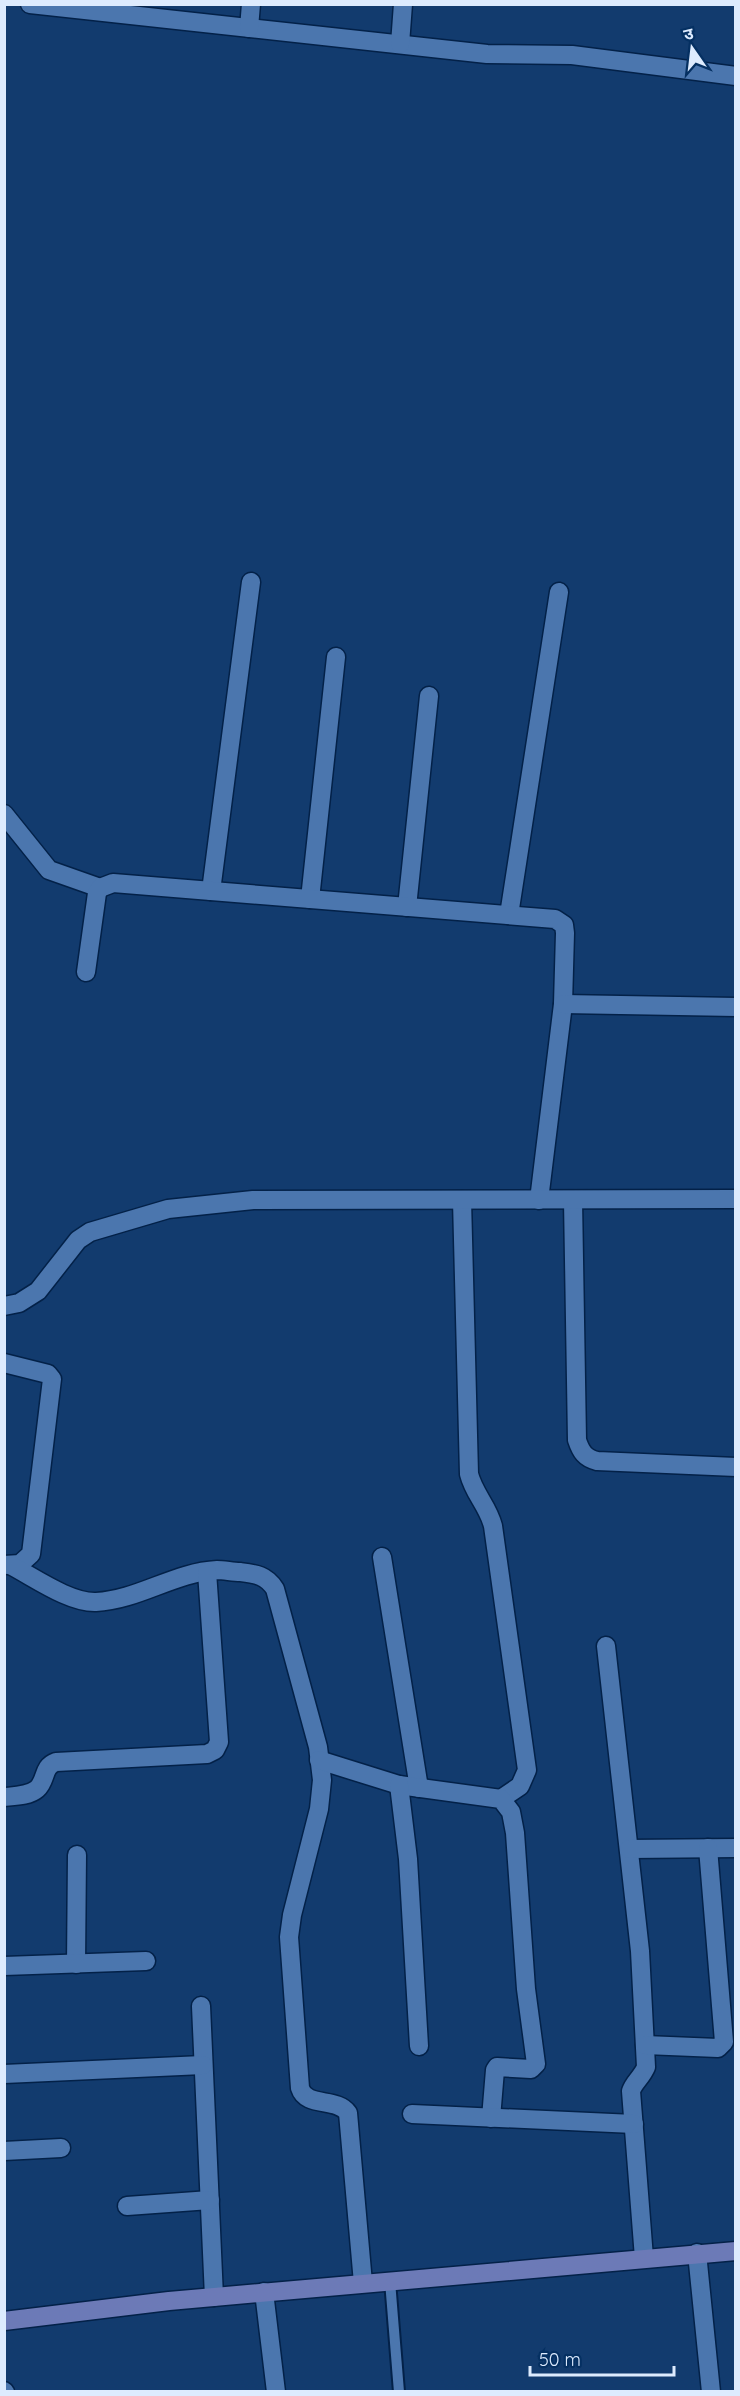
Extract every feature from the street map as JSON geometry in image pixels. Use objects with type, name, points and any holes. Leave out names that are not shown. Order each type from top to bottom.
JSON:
[{"type":"street","points":[[30,4],[498,55],[572,55],[735,76]]},
{"type":"street","points":[[249,28],[250,4]]},
{"type":"street","points":[[400,44],[403,4]]},
{"type":"street","points":[[211,891],[251,582]]},
{"type":"street","points":[[509,915],[560,592]]},
{"type":"street","points":[[310,899],[336,657]]},
{"type":"street","points":[[407,907],[429,696]]},
{"type":"street","points":[[4,814],[49,870],[100,888]]},
{"type":"street","points":[[86,972],[97,893],[100,888],[113,883],[555,918],[564,926],[563,1004],[539,1200]]},
{"type":"street","points":[[563,1004],[735,1007]]},
{"type":"street","points":[[4,1306],[19,1302],[38,1291],[78,1240],[90,1232],[168,1209],[253,1200],[735,1199]]},
{"type":"street","points":[[319,1760],[399,1785],[501,1799],[520,1786],[527,1770],[493,1526],[485,1507],[476,1495],[469,1474],[462,1200]]},
{"type":"street","points":[[573,1200],[577,1440],[581,1451],[588,1459],[597,1461],[735,1467]]},
{"type":"street","points":[[4,1363],[48,1374],[52,1379],[31,1554],[26,1560],[8,1565]]},
{"type":"street","points":[[382,1557],[419,1788]]},
{"type":"street","points":[[8,1565],[74,1598],[94,1602],[122,1598],[193,1574],[217,1570],[256,1574],[269,1579],[275,1589],[319,1760],[322,1780],[319,1809],[292,1915],[289,1937],[300,2088],[302,2094],[309,2098],[340,2105],[348,2113],[363,2283]]},
{"type":"street","points":[[4,1797],[36,1790],[50,1764],[56,1762],[207,1754],[215,1749],[219,1742],[207,1572]]},
{"type":"street","points":[[606,1646],[640,1951],[646,2067],[643,2075],[633,2084],[631,2091],[644,2258]]},
{"type":"street","points":[[399,1785],[408,1859],[419,2046]]},
{"type":"street","points":[[491,2118],[497,2067],[531,2068],[536,2064],[524,1966],[515,1833],[512,1812],[501,1799]]},
{"type":"street","points":[[645,2045],[718,2048],[724,2042],[708,1848]]},
{"type":"street","points":[[629,1849],[735,1848]]},
{"type":"street","points":[[76,1855],[76,1964]]},
{"type":"street","points":[[4,1966],[146,1961]]},
{"type":"street","points":[[201,2006],[214,2297]]},
{"type":"street","points":[[4,2074],[204,2065]]},
{"type":"street","points":[[412,2114],[634,2124]]},
{"type":"street","points":[[4,2151],[61,2148]]},
{"type":"street","points":[[127,2206],[210,2200]]},
{"type":"street","points":[[4,2321],[264,2292],[735,2251]]},
{"type":"street","points":[[697,2253],[711,2391]]},
{"type":"street","points":[[264,2292],[276,2391]]},
{"type":"lane","points":[[390,2281],[399,2391]]}]
